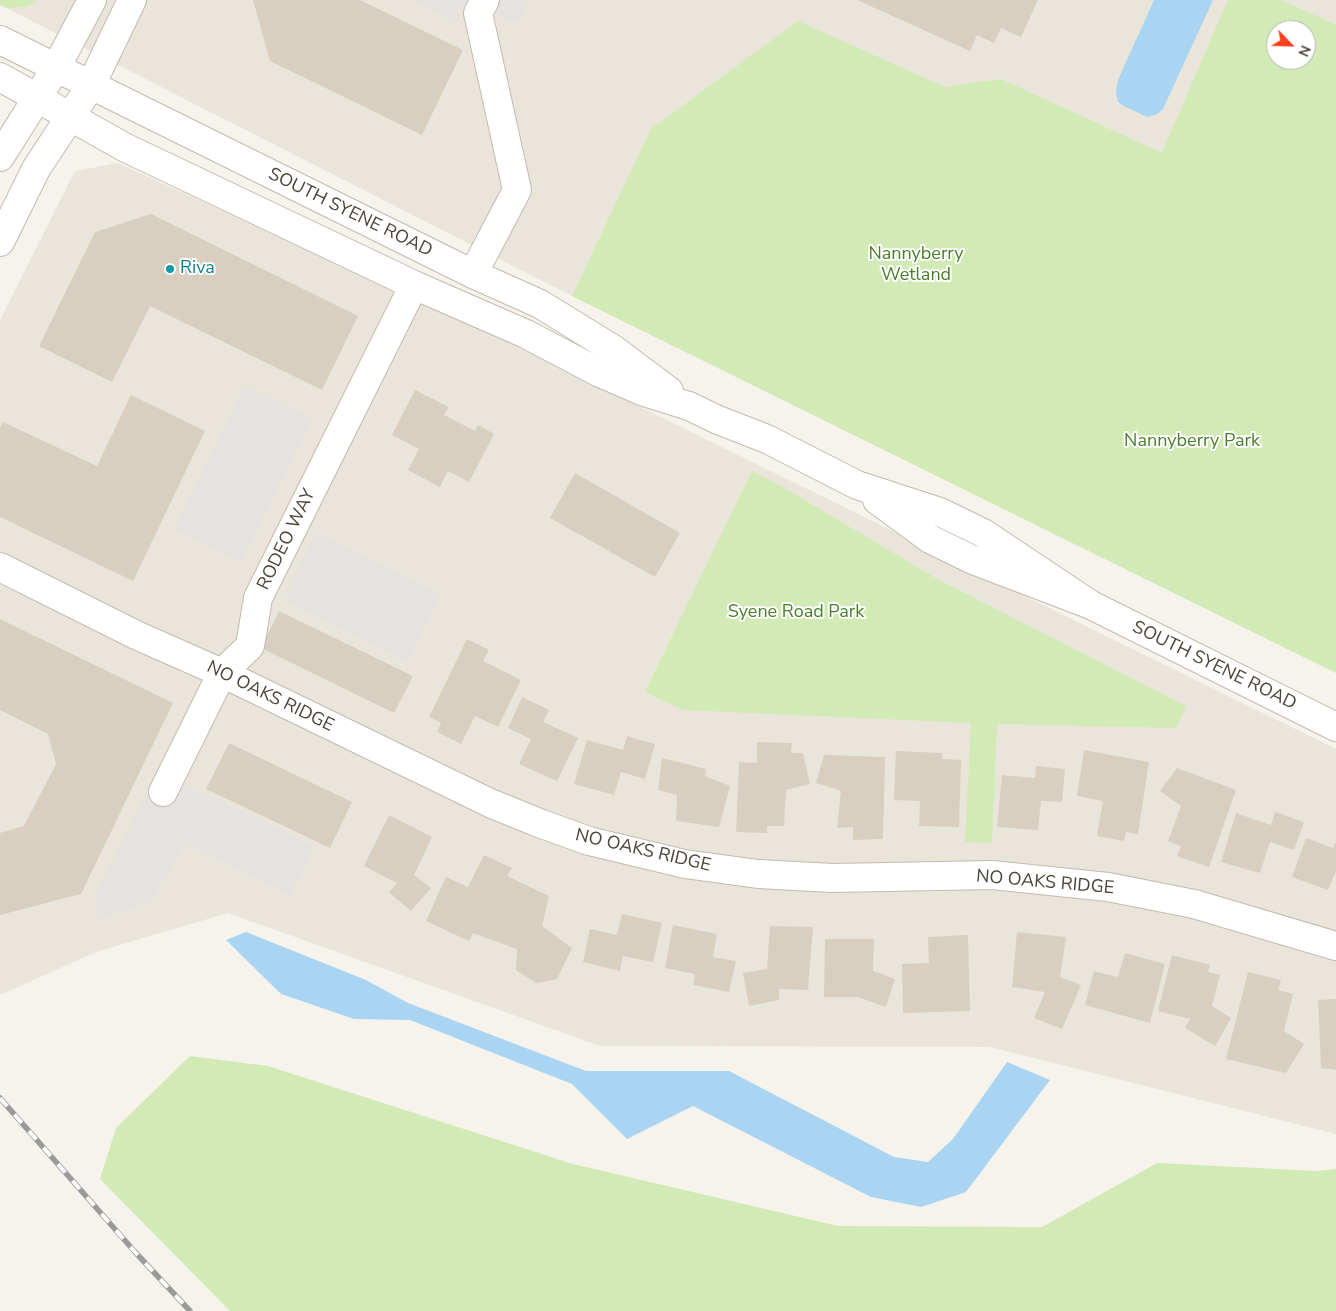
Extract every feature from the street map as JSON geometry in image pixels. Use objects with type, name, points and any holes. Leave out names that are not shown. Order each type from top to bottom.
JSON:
[{"type":"street","points":[[0,156],[56,68],[92,0]]},
{"type":"street","points":[[0,242],[36,169],[91,85],[132,0]]},
{"type":"street","points":[[473,274],[517,190],[478,13],[485,0]]},
{"type":"street","name":"SOUTH SYENE ROAD","points":[[0,40],[473,274],[540,304],[605,344],[688,406]]},
{"type":"street","name":"SOUTH SYENE ROAD","points":[[0,77],[124,147],[414,285],[526,334],[600,373],[644,392],[688,406],[767,439],[857,485],[940,512],[983,533],[1091,605],[1336,727]]},
{"type":"street","name":"RODEO WAY","points":[[163,792],[222,673],[250,646],[258,598],[414,285]]},
{"type":"street","name":"NO OAKS RIDGE","points":[[0,568],[136,635],[222,673],[490,803],[588,841],[685,864],[758,874],[833,878],[992,875],[1108,887],[1194,904],[1336,946]]},
{"type":"shaded area","points":[[0,0],[1336,0],[1336,673],[572,296],[0,5]]},
{"type":"shaded area","points":[[411,0],[528,0],[517,23],[495,13],[478,13],[461,5],[452,21]]},
{"type":"shaded area","points":[[118,163],[496,336],[1336,749],[1336,1134],[990,1047],[600,1046],[228,913],[96,952],[0,995],[0,320],[75,171]]},
{"type":"shaded area","points":[[244,386],[312,419],[242,562],[174,529]]},
{"type":"shaded area","points":[[317,532],[440,593],[407,662],[284,601]]},
{"type":"shaded area","points":[[158,772],[316,847],[290,895],[184,844],[152,901],[99,919],[95,897]]},
{"type":"green space","points":[[0,0],[35,0],[27,7],[7,8],[0,5]]},
{"type":"green space","points":[[1228,0],[1281,0],[1336,25],[1336,673],[572,296],[651,129],[798,21],[945,87],[1001,79],[1162,153]]},
{"type":"green space","name":"Syene Road Park","points":[[752,471],[781,486],[939,580],[1186,706],[1176,728],[997,724],[992,843],[965,842],[971,723],[683,710],[645,692]]},
{"type":"green space","points":[[190,1056],[268,1066],[573,1164],[838,1226],[1042,1227],[1157,1163],[1317,1171],[1336,1169],[1336,1311],[230,1311],[100,1179],[116,1128]]},
{"type":"water","points":[[1154,0],[1213,0],[1163,109],[1157,114],[1147,117],[1118,102],[1116,91],[1118,80]]},
{"type":"water","points":[[246,932],[366,980],[408,1003],[586,1071],[729,1071],[894,1157],[928,1162],[953,1139],[1007,1062],[1050,1080],[966,1192],[921,1207],[871,1197],[693,1106],[627,1139],[572,1084],[410,1020],[354,1019],[281,994],[226,940]]},
{"type":"building","points":[[253,0],[360,0],[463,50],[422,135],[270,61]]},
{"type":"building","points":[[857,0],[1038,0],[1021,37],[1001,28],[994,43],[977,35],[970,51]]},
{"type":"building","name":"Riva","points":[[151,214],[358,316],[322,390],[150,306],[112,382],[39,346],[95,232]]},
{"type":"building","points":[[415,390],[449,407],[444,415],[475,431],[478,425],[494,434],[469,482],[448,471],[440,487],[408,470],[419,449],[392,435]]},
{"type":"building","points":[[131,395],[205,431],[133,581],[0,517],[0,428],[3,422],[97,466]]},
{"type":"building","points":[[575,473],[680,533],[655,577],[550,518]]},
{"type":"building","points":[[279,611],[413,676],[394,713],[261,648]]},
{"type":"building","points":[[0,619],[173,703],[81,894],[0,915],[0,833],[24,826],[56,764],[48,734],[0,710]]},
{"type":"building","points":[[467,639],[489,650],[483,661],[521,680],[498,727],[475,716],[461,744],[437,732],[441,723],[429,717]]},
{"type":"building","points":[[522,697],[549,710],[543,722],[578,738],[557,781],[519,764],[531,739],[508,728]]},
{"type":"building","points":[[627,736],[655,744],[645,779],[621,772],[614,795],[574,784],[587,740],[623,750]]},
{"type":"building","points":[[757,742],[792,743],[791,753],[803,753],[810,784],[786,790],[784,826],[767,826],[767,833],[736,832],[739,762],[757,763]]},
{"type":"building","points":[[229,743],[352,802],[330,848],[206,789]]},
{"type":"building","points":[[1084,750],[1149,762],[1138,834],[1126,832],[1124,841],[1097,836],[1103,801],[1077,796]]},
{"type":"building","points":[[896,751],[942,753],[942,759],[961,760],[959,827],[919,826],[920,801],[894,800]]},
{"type":"building","points":[[824,755],[885,757],[883,839],[853,840],[853,827],[837,828],[841,791],[816,783]]},
{"type":"building","points":[[662,758],[706,769],[705,776],[730,786],[719,827],[676,821],[677,795],[658,790]]},
{"type":"building","points":[[1036,766],[1065,769],[1062,802],[1041,801],[1038,830],[997,827],[1002,775],[1035,778]]},
{"type":"building","points":[[1177,768],[1236,790],[1209,867],[1177,856],[1181,846],[1168,841],[1181,806],[1160,791]]},
{"type":"building","points":[[1275,812],[1304,822],[1294,850],[1270,842],[1260,873],[1221,862],[1236,813],[1271,825]]},
{"type":"building","points":[[389,815],[432,837],[414,875],[431,888],[411,911],[389,892],[397,883],[364,866]]},
{"type":"building","points":[[1306,838],[1333,848],[1336,842],[1336,871],[1328,890],[1292,877]]},
{"type":"building","points":[[484,855],[512,868],[507,876],[549,896],[542,926],[572,948],[557,979],[536,983],[516,970],[517,949],[473,933],[469,941],[426,921],[446,877],[468,887]]},
{"type":"building","points":[[622,914],[662,923],[653,962],[623,956],[620,971],[583,962],[590,929],[617,935]]},
{"type":"building","points":[[673,925],[717,934],[713,957],[736,961],[729,992],[693,985],[695,974],[665,968]]},
{"type":"building","points":[[770,926],[813,927],[808,990],[779,989],[779,1000],[749,1006],[743,973],[767,969]]},
{"type":"building","points":[[1017,932],[1066,937],[1060,977],[1081,985],[1062,1029],[1034,1018],[1045,992],[1012,987]]},
{"type":"building","points":[[968,935],[970,1011],[903,1013],[902,964],[929,963],[928,937]]},
{"type":"building","points":[[825,939],[874,939],[873,971],[895,979],[886,1007],[857,997],[824,997]]},
{"type":"building","points":[[1125,953],[1165,964],[1150,1023],[1085,1005],[1094,971],[1118,977]]},
{"type":"building","points":[[1172,955],[1210,965],[1208,972],[1220,975],[1212,1006],[1231,1018],[1215,1046],[1185,1028],[1190,1019],[1158,1011]]},
{"type":"building","points":[[1248,972],[1281,980],[1278,990],[1293,994],[1284,1031],[1304,1044],[1286,1073],[1226,1059]]},
{"type":"building","points":[[1336,999],[1336,1070],[1321,1068],[1318,1000]]},
{"type":"railway","points":[[0,1098],[135,1252],[190,1311]]},
{"type":"place","name":"Riva","points":[[170,269]]},
{"type":"park label","name":"Nannyberry Wetland","points":[[916,265]]},
{"type":"park label","name":"Nannyberry Park","points":[[1192,442]]}]
